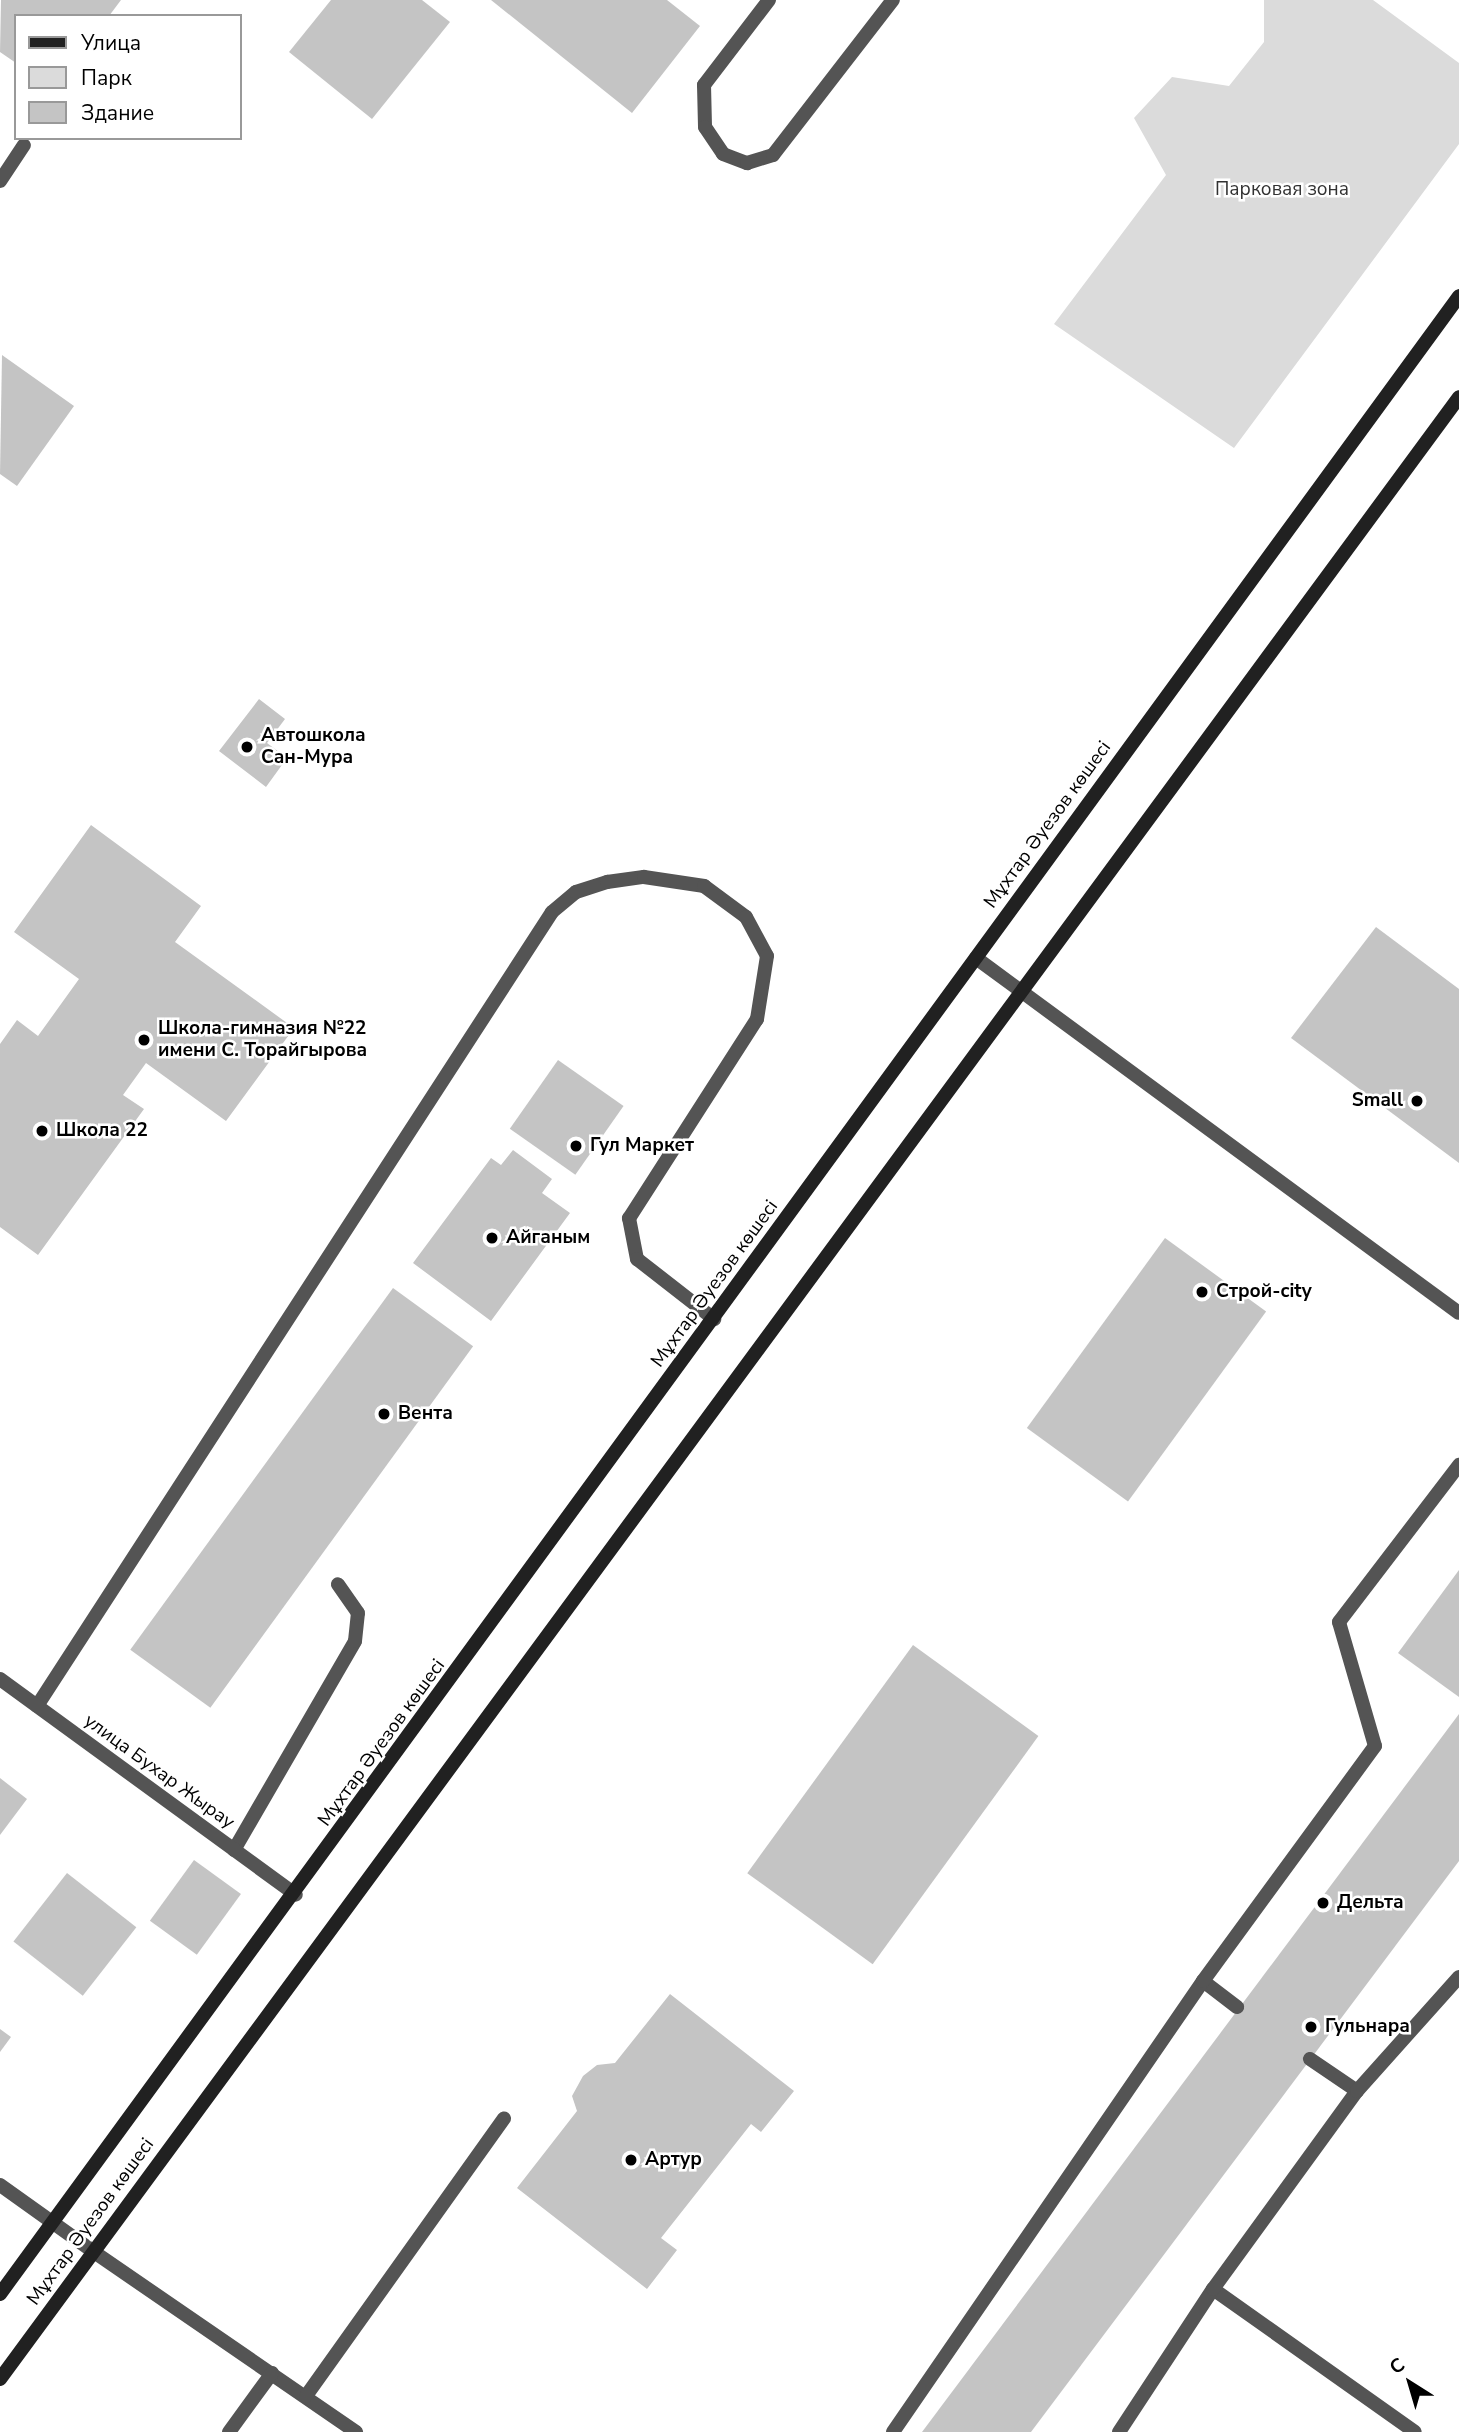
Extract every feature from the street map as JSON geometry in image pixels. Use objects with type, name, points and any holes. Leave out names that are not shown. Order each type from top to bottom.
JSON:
[{"type":"main road","name":"Мұхтар Әуезов көшесі","points":[[0,2294],[296,1895],[1459,296]]},
{"type":"main road","name":"Мұхтар Әуезов көшесі","points":[[0,2379],[1019,989],[1459,397]]},
{"type":"street","points":[[769,0],[704,85],[705,127],[723,154],[747,163],[773,155],[893,0]]},
{"type":"street","points":[[0,181],[24,145]]},
{"type":"street","points":[[37,1706],[552,912],[576,892],[607,882],[644,877],[704,886],[746,917],[766,956],[757,1019],[629,1217],[637,1259],[714,1319]]},
{"type":"street","points":[[975,958],[1459,1313]]},
{"type":"street","points":[[893,2432],[1203,1981],[1375,1746],[1339,1622],[1459,1465]]},
{"type":"street","points":[[234,1850],[355,1641],[358,1613],[338,1584]]},
{"type":"street","name":"улица Бухар Жырау","points":[[0,1679],[296,1895]]},
{"type":"street","points":[[1119,2432],[1213,2288],[1357,2091],[1459,1978]]},
{"type":"street","points":[[1203,1981],[1237,2007]]},
{"type":"street","points":[[1310,2059],[1357,2091]]},
{"type":"street","points":[[306,2396],[504,2118]]},
{"type":"street","points":[[0,2185],[52,2224],[356,2432]]},
{"type":"street","points":[[1213,2288],[1415,2432]]},
{"type":"street","points":[[229,2432],[272,2373]]},
{"type":"green space","name":"Парковая зона","points":[[1264,0],[1373,0],[1459,63],[1459,144],[1234,448],[1054,324],[1166,175],[1134,118],[1172,77],[1229,86],[1264,42]]},
{"type":"building","points":[[1,0],[121,0],[110,14],[14,14],[14,62],[0,52]]},
{"type":"building","points":[[331,0],[422,0],[450,22],[372,119],[289,52]]},
{"type":"building","points":[[491,0],[667,0],[700,26],[632,113]]},
{"type":"building","points":[[2,355],[74,406],[17,486],[0,474]]},
{"type":"building","name":"Автошкола Сан-Мура","points":[[259,699],[285,719],[267,743],[287,758],[266,787],[219,751]]},
{"type":"building","name":"Школа-гимназия №22 имени С. Торайгырова","points":[[91,825],[201,906],[175,942],[294,1028],[226,1121],[146,1063],[123,1095],[144,1109],[38,1255],[0,1227],[0,1044],[17,1020],[38,1036],[79,979],[14,932]]},
{"type":"building","name":"Small","points":[[1376,927],[1459,989],[1459,1163],[1291,1038]]},
{"type":"building","points":[[558,1060],[624,1106],[575,1175],[510,1129]]},
{"type":"building","name":"Айганым","points":[[513,1150],[552,1179],[542,1193],[570,1213],[491,1321],[413,1263],[491,1158],[501,1165]]},
{"type":"building","points":[[1165,1238],[1266,1311],[1128,1502],[1027,1428]]},
{"type":"building","points":[[393,1288],[473,1346],[210,1708],[130,1650]]},
{"type":"building","points":[[1459,1570],[1459,1697],[1398,1653]]},
{"type":"building","points":[[913,1645],[1038,1736],[873,1964],[747,1873]]},
{"type":"building","points":[[1459,1714],[1459,1861],[1031,2432],[922,2432]]},
{"type":"building","points":[[0,1778],[27,1799],[0,1835]]},
{"type":"building","points":[[194,1860],[241,1894],[197,1955],[150,1921]]},
{"type":"building","points":[[67,1873],[136,1927],[83,1996],[13,1942]]},
{"type":"building","name":"Артур","points":[[670,1994],[794,2091],[761,2132],[751,2124],[661,2238],[677,2250],[647,2289],[517,2188],[577,2111],[572,2096],[583,2076],[597,2065],[615,2063]]},
{"type":"building","points":[[0,2029],[11,2037],[0,2052]]},
{"type":"place","name":"Автошкола Сан-Мура","points":[[247,747]]},
{"type":"place","name":"Школа-гимназия №22 имени С. Торайгырова","points":[[144,1040]]},
{"type":"place","name":"Small","points":[[1417,1101]]},
{"type":"place","name":"Школа 22","points":[[42,1131]]},
{"type":"place","name":"Гул Маркет","points":[[576,1146]]},
{"type":"place","name":"Айганым","points":[[492,1238]]},
{"type":"place","name":"Строй-city","points":[[1202,1292]]},
{"type":"place","name":"Вента","points":[[384,1414]]},
{"type":"place","name":"Дельта","points":[[1323,1903]]},
{"type":"place","name":"Гульнара","points":[[1311,2027]]},
{"type":"place","name":"Артур","points":[[631,2160]]}]
